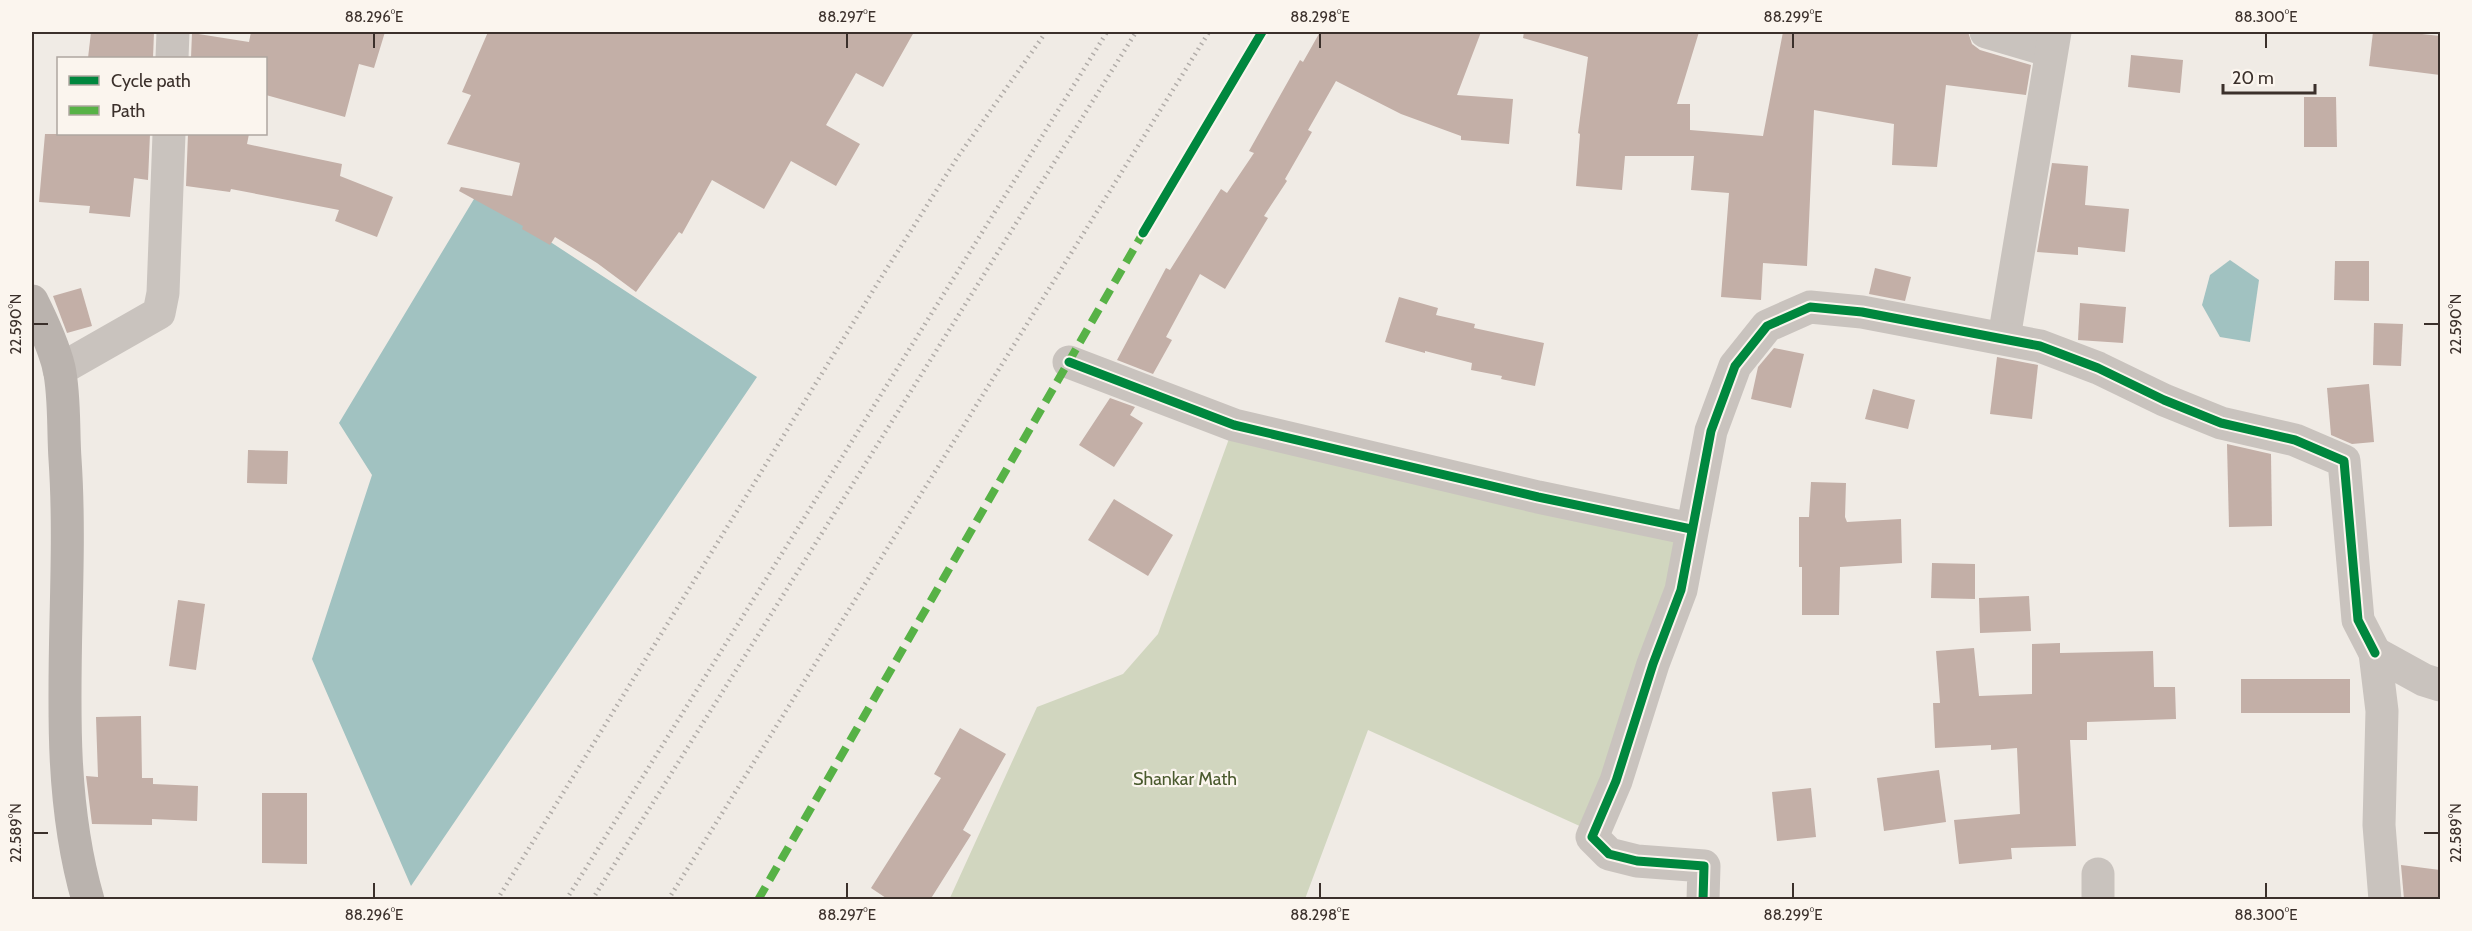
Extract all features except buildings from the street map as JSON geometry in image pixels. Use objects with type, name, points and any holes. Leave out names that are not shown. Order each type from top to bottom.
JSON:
[{"type":"main road","points":[[32,301],[47,330],[59,370],[69,516],[66,748],[69,808],[78,864],[88,900]]},
{"type":"street","points":[[172,57],[173,32]]},
{"type":"street","points":[[1986,32],[2053,41],[2004,338]]},
{"type":"street","points":[[59,370],[159,313],[163,293],[169,135]]},
{"type":"street","points":[[1703,900],[1704,866],[1637,861],[1609,854],[1592,837],[1616,781],[1653,664],[1681,590],[1711,431],[1735,366],[1767,326],[1810,307],[1862,312],[2040,346],[2098,368],[2164,400],[2221,423],[2295,440],[2344,461],[2358,620],[2375,654],[2382,711],[2379,825],[2385,900]]},
{"type":"street","points":[[1069,362],[1234,425],[1538,497],[1692,529]]},
{"type":"street","points":[[2375,654],[2424,680],[2440,685]]},
{"type":"green space","name":"Shankar Math","points":[[1234,425],[1686,532],[1584,828],[1368,730],[1305,899],[949,900],[1037,707],[1123,674],[1158,634]]},
{"type":"water","points":[[477,194],[757,377],[411,886],[312,659],[372,475],[339,423]]},
{"type":"water","points":[[2230,260],[2259,280],[2250,342],[2220,337],[2202,305],[2210,275]]},
{"type":"railway","points":[[497,900],[879,281],[957,158],[1046,32]]},
{"type":"railway","points":[[566,900],[1107,32]]},
{"type":"railway","points":[[592,900],[1136,32]]},
{"type":"railway","points":[[668,900],[1209,32]]},
{"type":"marked path","points":[[758,900],[1143,233]]},
{"type":"cycle path","points":[[1143,233],[1262,32]]},
{"type":"cycle path","points":[[1703,900],[1704,866],[1637,861],[1609,854],[1592,837],[1616,781],[1653,664],[1681,590],[1711,431],[1735,366],[1767,326],[1810,307],[1862,312],[2040,346],[2098,368],[2164,400],[2221,423],[2295,440],[2344,461],[2358,620],[2375,653]]},
{"type":"cycle path","points":[[1069,362],[1234,425],[1538,497],[1691,529]]}]
